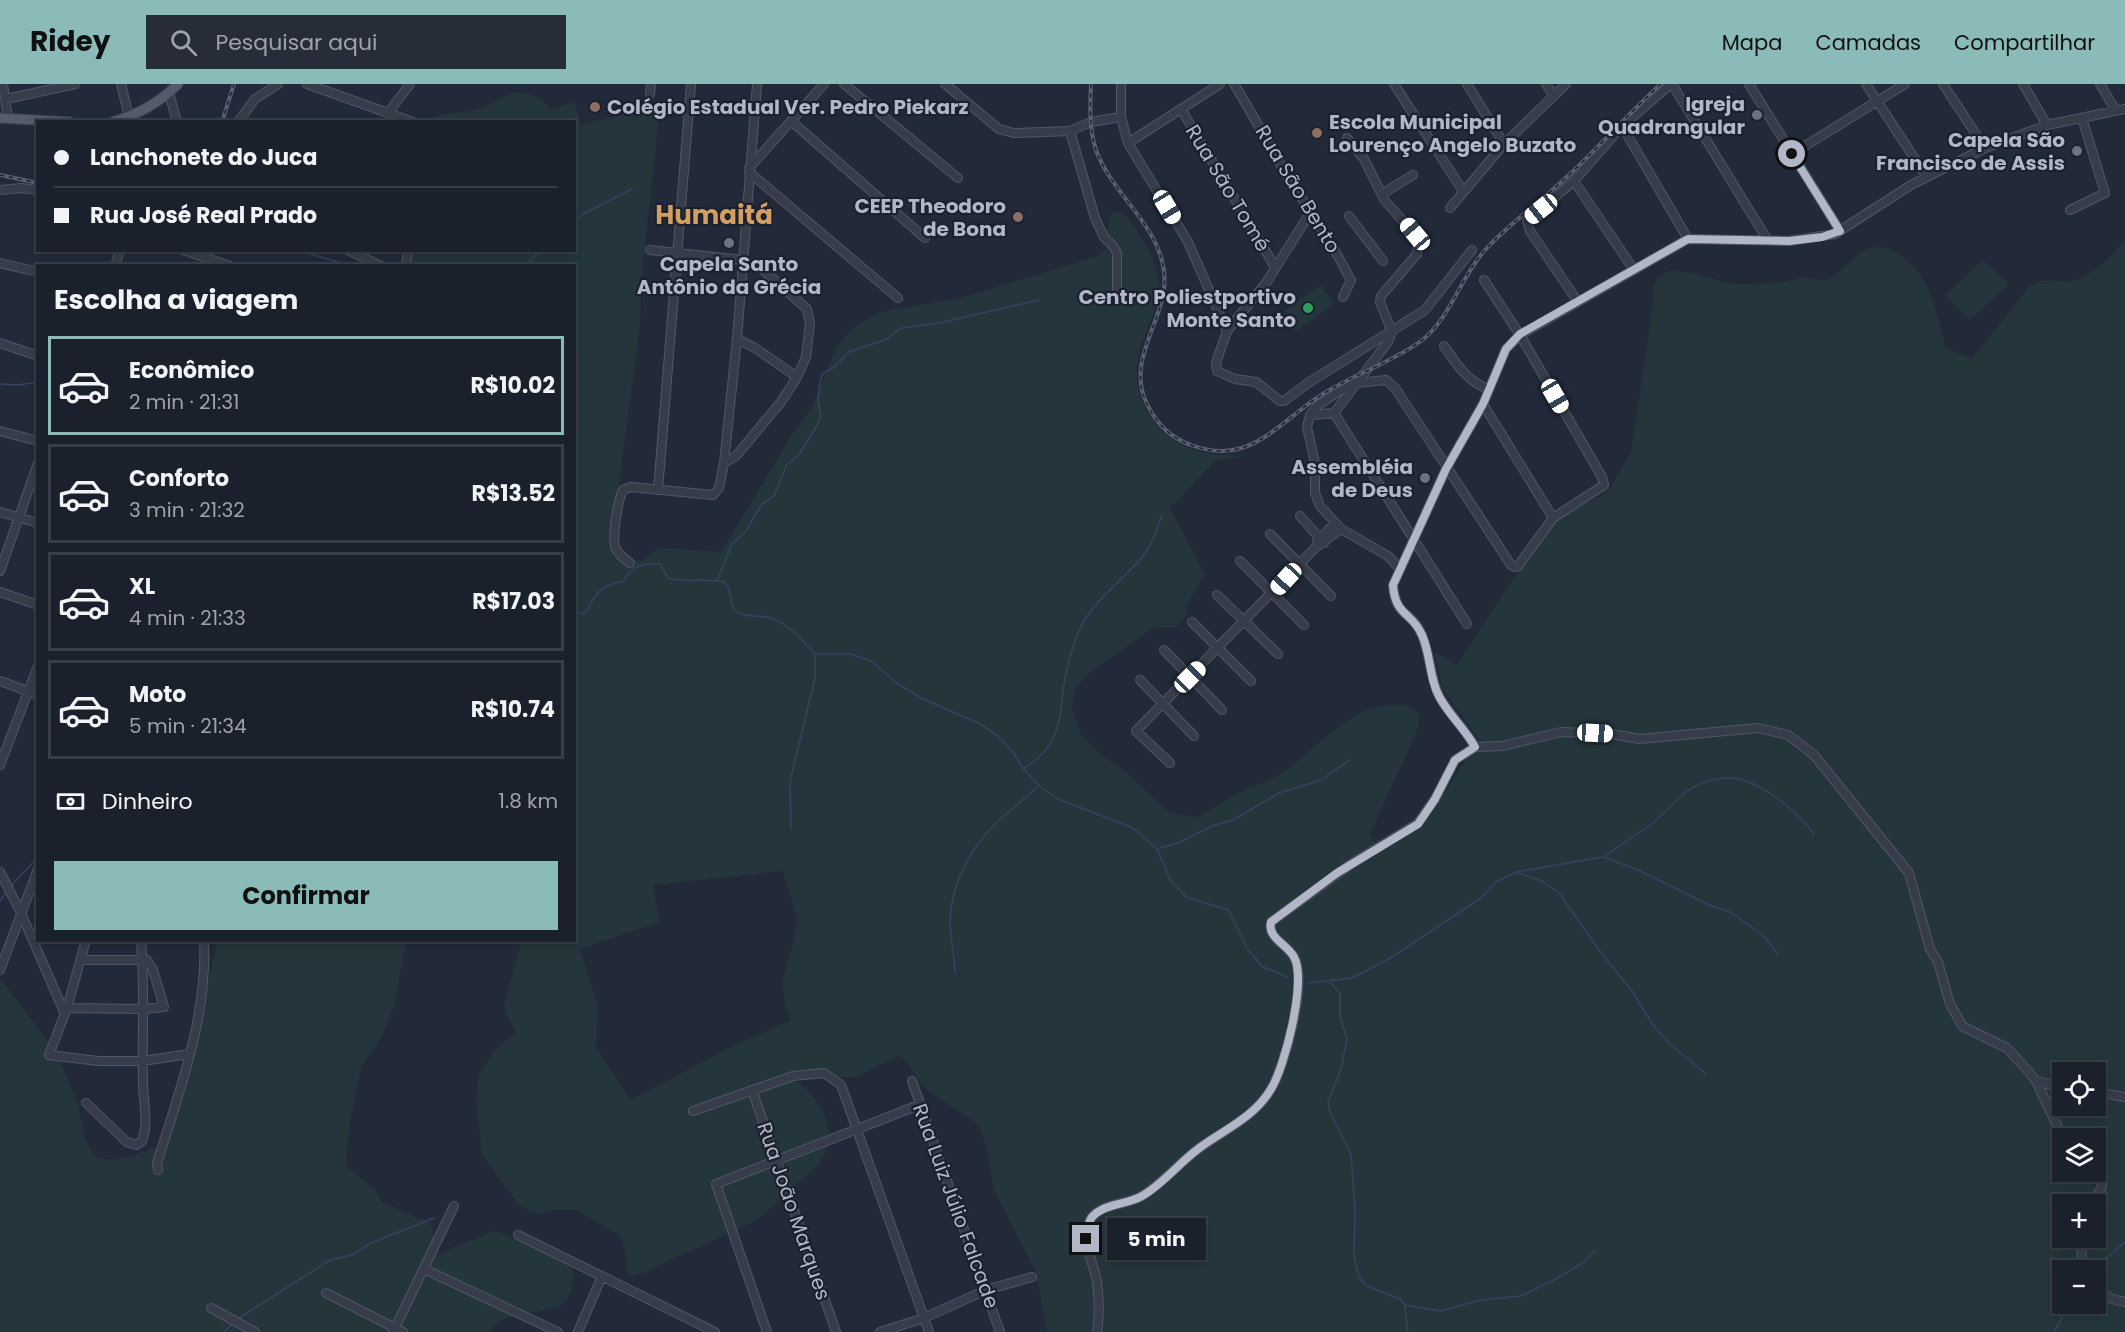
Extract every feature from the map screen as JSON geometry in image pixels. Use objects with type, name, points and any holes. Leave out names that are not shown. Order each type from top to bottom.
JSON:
[{"type":"main road","points":[[119,120],[129,117],[169,93],[178,84]]},
{"type":"main road","points":[[4,119],[36,120]]},
{"type":"street","points":[[3,84],[6,99],[4,119]]},
{"type":"street","points":[[6,99],[75,84]]},
{"type":"street","points":[[121,84],[129,117]]},
{"type":"street","points":[[239,120],[255,99],[278,84]]},
{"type":"street","points":[[307,84],[407,120]]},
{"type":"street","points":[[388,113],[410,84]]},
{"type":"street","points":[[650,94],[651,84]]},
{"type":"street","points":[[658,490],[691,84]]},
{"type":"street","points":[[630,563],[616,551],[614,543],[619,497],[623,490],[631,487],[713,495],[719,488],[724,463],[737,339],[757,84]]},
{"type":"street","points":[[749,170],[824,84]]},
{"type":"street","points":[[844,84],[958,178]]},
{"type":"street","points":[[945,84],[999,129],[1014,133],[1070,130],[1091,122],[1122,117]]},
{"type":"street","points":[[1121,84],[1122,117],[1128,143],[1188,242],[1227,331]]},
{"type":"street","points":[[1128,143],[1220,84]]},
{"type":"street","name":"Rua São Bento","points":[[1234,84],[1310,213],[1325,231],[1351,280],[1343,297]]},
{"type":"street","points":[[1394,84],[1463,191]]},
{"type":"street","points":[[1467,84],[1504,144]]},
{"type":"street","points":[[1546,84],[1553,95]]},
{"type":"street","points":[[1450,208],[1504,144],[1566,84]]},
{"type":"street","points":[[1578,302],[1530,231],[1527,221],[1574,181],[1622,126],[1671,84],[1768,241]]},
{"type":"street","points":[[1749,84],[1840,231]]},
{"type":"street","points":[[1866,84],[1926,176]]},
{"type":"street","points":[[1792,154],[1905,84]]},
{"type":"street","points":[[1943,84],[1985,148]]},
{"type":"street","points":[[2023,84],[2048,125]]},
{"type":"street","points":[[1475,747],[1439,697],[1423,637],[1418,626],[1401,612],[1394,598],[1393,585],[1446,469],[1483,404],[1506,349],[1520,334],[1688,239],[1768,241],[1814,238],[1840,231],[1926,176],[1985,148],[2048,125],[2121,110],[2100,84]]},
{"type":"street","points":[[169,93],[176,120]]},
{"type":"street","name":"Rua São Tomé","points":[[1181,109],[1275,267]]},
{"type":"street","points":[[2070,210],[2105,193],[2082,118]]},
{"type":"street","points":[[791,121],[925,238]]},
{"type":"street","points":[[1622,126],[1688,239]]},
{"type":"street","points":[[1070,130],[1095,218],[1104,237],[1116,253],[1117,299]]},
{"type":"street","points":[[1310,415],[1334,413],[1388,342],[1392,332],[1380,302],[1381,296],[1417,254],[1418,243],[1415,234],[1389,206],[1364,159],[1347,138]]},
{"type":"street","points":[[749,170],[898,297]]},
{"type":"street","points":[[1382,194],[1413,175]]},
{"type":"street","points":[[1574,181],[1634,270]]},
{"type":"street","points":[[0,190],[21,188],[36,190]]},
{"type":"street","points":[[1310,213],[1266,283],[1227,331],[1215,363],[1217,371],[1235,379],[1256,382],[1277,400],[1284,401],[1308,383],[1425,310],[1472,250]]},
{"type":"street","points":[[1348,216],[1383,261]]},
{"type":"street","points":[[650,250],[742,260],[762,269],[807,309],[810,323],[806,357],[797,377],[781,402],[736,456],[724,463]]},
{"type":"street","points":[[189,252],[224,264]]},
{"type":"street","points":[[352,252],[377,264]]},
{"type":"street","points":[[0,263],[36,272]]},
{"type":"street","points":[[1399,568],[1388,556],[1338,526],[1320,506],[1315,493],[1315,463],[1307,427],[1310,415],[1318,405],[1360,379],[1386,380],[1395,388],[1510,565],[1515,567],[1553,518],[1604,485],[1602,477],[1520,334],[1484,280]]},
{"type":"street","points":[[737,339],[755,348],[797,377]]},
{"type":"street","points":[[0,343],[36,355]]},
{"type":"street","points":[[1444,346],[1462,374],[1472,382],[1488,389]]},
{"type":"street","points":[[1483,404],[1553,518]]},
{"type":"street","points":[[1334,413],[1413,542],[1467,624]]},
{"type":"street","points":[[0,431],[36,440]]},
{"type":"street","points":[[0,571],[36,469]]},
{"type":"street","points":[[0,512],[36,522]]},
{"type":"street","points":[[1300,516],[1322,541]]},
{"type":"street","points":[[1170,763],[1136,731],[1338,526]]},
{"type":"street","points":[[1270,534],[1331,596]]},
{"type":"street","points":[[1240,561],[1304,625]]},
{"type":"street","points":[[0,592],[36,604]]},
{"type":"street","points":[[1217,595],[1278,654]]},
{"type":"street","points":[[1192,622],[1251,681]]},
{"type":"street","points":[[1164,650],[1222,710]]},
{"type":"street","points":[[0,765],[36,671]]},
{"type":"street","points":[[1140,680],[1194,736]]},
{"type":"street","points":[[0,681],[36,694]]},
{"type":"street","points":[[1097,1332],[1100,1315],[1096,1280],[1086,1239],[1090,1219],[1102,1209],[1140,1197],[1198,1149],[1248,1116],[1272,1089],[1295,1013],[1299,980],[1295,958],[1272,934],[1269,928],[1271,922],[1337,873],[1418,824],[1435,799],[1455,760],[1475,747],[1503,746],[1561,732],[1612,734],[1639,739],[1758,728],[1788,735],[1814,755],[1909,873],[1930,949],[1938,962],[1950,1004],[1962,1026],[2007,1048],[2036,1081],[2058,1128]]},
{"type":"street","points":[[0,872],[66,1011]]},
{"type":"street","points":[[0,970],[36,875]]},
{"type":"street","points":[[86,942],[66,1011],[49,1055],[98,1061],[143,1061],[189,1054]]},
{"type":"street","points":[[86,1102],[127,1142],[136,1145],[142,1141],[146,1126],[141,942]]},
{"type":"street","points":[[158,1170],[157,1163],[189,1054],[204,985],[204,942]]},
{"type":"street","points":[[66,1011],[163,1008],[153,970],[147,960],[142,958],[82,960]]},
{"type":"street","points":[[693,1111],[793,1076],[824,1073],[842,1085],[929,1332]]},
{"type":"street","name":"Rua Luiz Júlio Falcade","points":[[912,1081],[1000,1332]]},
{"type":"street","points":[[2036,1081],[2052,1085]]},
{"type":"street","name":"Rua João Marques","points":[[752,1090],[836,1332]]},
{"type":"street","points":[[2106,1094],[2125,1097]]},
{"type":"street","points":[[767,1332],[716,1184],[919,1105]]},
{"type":"street","points":[[326,1293],[397,1331],[454,1206]]},
{"type":"street","points":[[518,1235],[715,1332]]},
{"type":"street","points":[[424,1269],[558,1332]]},
{"type":"street","points":[[578,1332],[602,1276]]},
{"type":"street","points":[[880,1332],[924,1318],[986,1290],[1032,1277]]},
{"type":"street","points":[[2106,1295],[2125,1302]]},
{"type":"street","points":[[211,1308],[255,1332]]},
{"type":"shaded area","points":[[513,93],[525,94],[543,101],[550,110],[574,102],[581,122],[576,124],[576,120],[432,120],[439,115],[478,110]]},
{"type":"shaded area","points":[[642,110],[656,113],[658,124],[641,285],[640,324],[614,521],[614,544],[629,560],[643,560],[659,548],[721,552],[794,432],[811,409],[836,348],[854,327],[880,312],[961,298],[1098,256],[1109,245],[1108,227],[1111,214],[1114,211],[1124,215],[1137,230],[1151,256],[1159,280],[1154,313],[1138,356],[1136,372],[1142,402],[1159,427],[1183,445],[1209,453],[1244,456],[1215,461],[1170,508],[1205,574],[1185,608],[1188,614],[1176,627],[1153,628],[1088,674],[1076,688],[1072,707],[1081,735],[1102,756],[1120,767],[1170,813],[1197,817],[1239,793],[1279,775],[1333,731],[1363,712],[1379,706],[1409,707],[1419,715],[1417,731],[1370,834],[1378,850],[1429,818],[1479,739],[1443,689],[1434,652],[1457,665],[1552,519],[1607,493],[1631,453],[1654,286],[1660,276],[1670,272],[1684,272],[1741,284],[1777,283],[1803,278],[1824,280],[1839,272],[1865,251],[1875,247],[1885,247],[1909,263],[1926,284],[1946,348],[1972,359],[2030,286],[2044,281],[2074,281],[2107,260],[2125,239],[2125,1332],[1047,1332],[1036,1272],[994,1190],[986,1145],[978,1124],[930,1092],[919,1081],[908,1063],[902,1057],[896,1056],[856,1077],[792,1077],[808,1091],[822,1109],[825,1118],[827,1145],[820,1163],[757,1220],[643,1273],[631,1275],[626,1270],[626,1257],[621,1236],[577,1210],[554,1210],[539,1214],[518,1204],[482,1154],[476,1098],[479,1075],[493,1052],[516,1032],[506,1014],[504,1005],[521,942],[576,942],[576,264],[408,264],[411,252],[576,252],[576,126]],"holes":[[[783,871],[797,919],[793,944],[782,982],[785,1003],[791,1020],[729,1048],[631,1100],[596,1048],[598,1008],[580,949],[659,922],[653,885]]]},
{"type":"shaded area","points":[[1983,260],[2009,284],[1970,320],[1945,295]]},
{"type":"shaded area","name":"Centro Poliestportivo Monte Santo","points":[[1321,285],[1334,304],[1296,331],[1283,312]]},
{"type":"shaded area","points":[[218,942],[406,942],[394,1006],[381,1038],[362,1065],[351,1116],[345,1165],[375,1190],[383,1203],[430,1223],[439,1254],[493,1231],[501,1233],[540,1250],[568,1266],[574,1275],[571,1291],[558,1307],[502,1319],[488,1332],[0,1332],[0,978],[57,1053],[79,1107],[85,1139],[94,1156],[102,1159],[121,1159],[168,1142]]},
{"type":"waterway","points":[[576,220],[585,213],[632,189]]},
{"type":"waterway","points":[[304,252],[344,264]]},
{"type":"waterway","points":[[527,264],[539,252]]},
{"type":"waterway","points":[[717,580],[732,544],[746,531],[761,505],[774,496],[787,464],[799,455],[817,425],[821,415],[818,401],[823,373],[833,368],[849,352],[885,340],[901,328],[939,323],[1039,300]]},
{"type":"waterway","points":[[0,384],[18,385],[36,382]]},
{"type":"waterway","points":[[1024,768],[1043,753],[1054,736],[1058,726],[1069,659],[1086,618],[1149,548],[1162,515]]},
{"type":"waterway","points":[[576,612],[585,614],[600,591],[624,581],[630,572],[644,565],[660,564],[668,578],[724,582],[728,587],[734,610],[744,615],[766,617],[784,624],[815,654],[851,654],[873,662],[895,682],[921,698],[978,723],[997,735],[1039,786],[1058,799],[1133,828],[1157,849],[1171,881],[1186,897],[1228,910],[1248,950],[1263,967],[1288,977]]},
{"type":"waterway","points":[[791,829],[790,781],[815,678],[815,656]]},
{"type":"waterway","points":[[1157,849],[1178,843],[1212,826],[1233,820],[1279,793],[1321,780],[1350,760]]},
{"type":"waterway","points":[[1605,856],[1656,820],[1689,790],[1706,782],[1724,778],[1740,779],[1771,794],[1799,817],[1814,834]]},
{"type":"waterway","points":[[955,973],[950,922],[951,906],[966,862],[994,825],[1037,787]]},
{"type":"waterway","points":[[1308,983],[1352,978],[1392,957],[1481,898],[1496,882],[1516,872],[1603,857],[1638,870],[1709,905],[1730,912],[1763,935],[1777,953]]},
{"type":"waterway","points":[[10,887],[36,859]]},
{"type":"waterway","points":[[1518,873],[1542,881],[1559,893],[1602,954],[1632,991],[1653,1025],[1668,1042],[1706,1074]]},
{"type":"waterway","points":[[0,901],[7,891]]},
{"type":"waterway","points":[[1330,982],[1340,993],[1340,1016],[1347,1038],[1341,1069],[1328,1102],[1330,1113],[1351,1154],[1355,1209],[1354,1255],[1359,1278],[1367,1286],[1400,1299],[1405,1305],[1440,1311],[1481,1300],[1521,1296],[1584,1262],[1595,1250]]},
{"type":"waterway","points":[[236,1320],[330,1260],[352,1255],[371,1243],[434,1218]]},
{"type":"waterway","points":[[2104,1260],[2125,1242]]},
{"type":"waterway","points":[[1405,1306],[1408,1332]]},
{"type":"waterway","points":[[2054,1332],[2064,1314]]},
{"type":"waterway","points":[[224,1332],[233,1323]]},
{"type":"railway","points":[[223,120],[234,84]]},
{"type":"railway","points":[[1091,84],[1091,126],[1096,150],[1112,180],[1151,234],[1163,265],[1162,300],[1144,351],[1141,386],[1147,404],[1155,417],[1171,434],[1191,445],[1212,450],[1231,450],[1248,446],[1264,438],[1326,392],[1421,341],[1440,321],[1469,272],[1486,249],[1570,174],[1661,84]]},
{"type":"railway","points":[[0,175],[36,183]]},
{"type":"place","name":"Colégio Estadual Ver. Pedro Piekarz","points":[[595,107]]},
{"type":"place","name":"Igreja Quadrangular","points":[[1757,115]]},
{"type":"place","name":"Escola Municipal Lourenço Angelo Buzato","points":[[1317,133]]},
{"type":"place","name":"Capela São Francisco de Assis","points":[[2077,151]]},
{"type":"place","name":"CEEP Theodoro de Bona","points":[[1018,217]]},
{"type":"place","name":"Capela Santo Antônio da Grécia","points":[[729,243]]},
{"type":"place","name":"Centro Poliestportivo Monte Santo","points":[[1308,308]]},
{"type":"place","name":"Assembléia de Deus","points":[[1425,478]]},
{"type":"district","name":"Humaitá","points":[[714,215]]},
{"type":"route","points":[[1086,1239],[1090,1219],[1102,1209],[1140,1197],[1198,1149],[1248,1116],[1272,1089],[1295,1013],[1299,980],[1295,958],[1286,946],[1272,934],[1269,928],[1271,922],[1320,884],[1418,824],[1435,799],[1455,760],[1475,747],[1467,732],[1439,697],[1423,637],[1418,626],[1401,612],[1394,598],[1393,585],[1446,469],[1483,404],[1506,349],[1520,334],[1688,239],[1789,241],[1822,237],[1840,231],[1792,154]]}]
